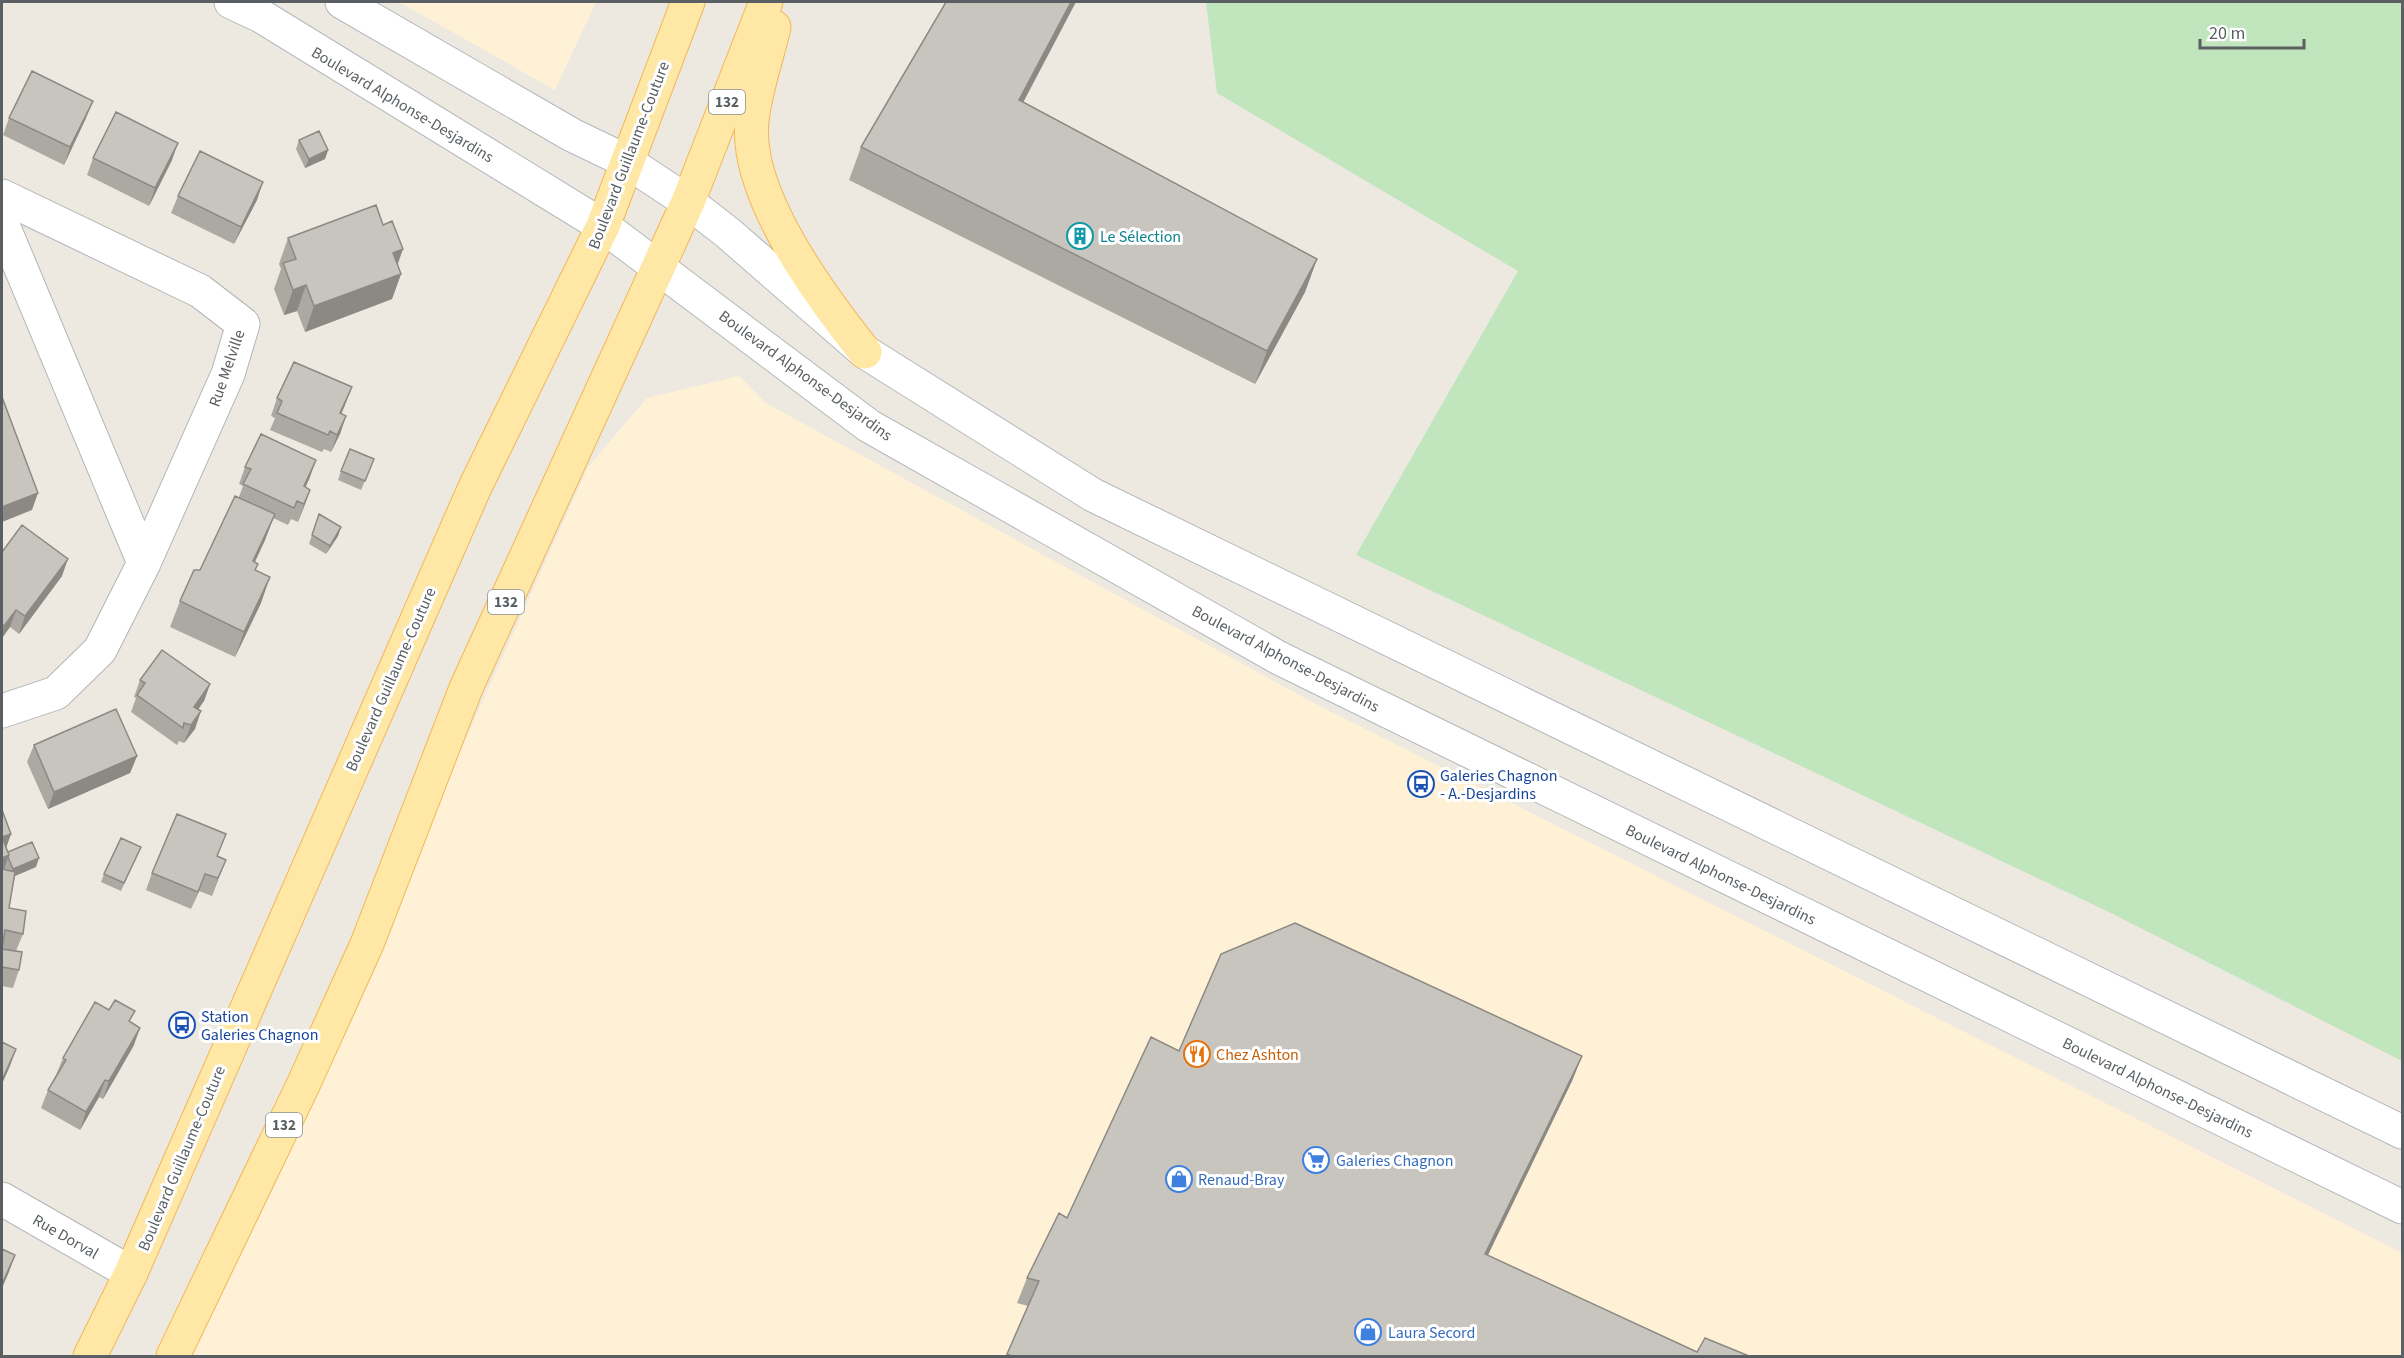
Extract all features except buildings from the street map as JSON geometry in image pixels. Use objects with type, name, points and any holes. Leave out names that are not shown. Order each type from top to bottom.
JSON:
[{"type":"main road","name":"Boulevard Alphonse-Desjardins","points":[[231,2],[261,16],[603,226],[869,426],[1279,658],[2403,1207]]},
{"type":"main road","points":[[342,2],[572,135],[626,161],[713,220],[865,352],[1093,495],[2403,1131]]},
{"type":"main road","name":"Boulevard Guillaume-Couture","points":[[90,1356],[131,1273],[475,487],[603,226],[688,2]]},
{"type":"main road","name":"132","points":[[173,1356],[304,1083],[362,955],[466,688],[660,267],[688,202],[766,2]]},
{"type":"main road","points":[[781,2],[752,121],[753,156],[764,192],[788,240],[834,313],[865,352]]},
{"type":"main road","name":"Rue Melville","points":[[2,196],[200,291],[243,324],[228,374],[144,563],[100,650],[56,693],[2,711]]},
{"type":"main road","points":[[2,223],[144,563]]},
{"type":"main road","name":"Rue Dorval","points":[[2,1199],[131,1273]]},
{"type":"shaded area","points":[[399,2],[596,2],[555,90]]},
{"type":"shaded area","points":[[739,376],[766,403],[1312,702],[2402,1253],[2402,1356],[188,1356],[588,467],[647,398]]},
{"type":"green space","points":[[1206,2],[2402,2],[2402,1061],[2111,913],[1356,555],[1518,271],[1217,93]]},
{"type":"place","name":"Le Sélection","points":[[1080,236]]},
{"type":"place","name":"Galeries Chagnon - A.-Desjardins","points":[[1421,784]]},
{"type":"place","name":"Station Galeries Chagnon","points":[[182,1025]]},
{"type":"place","name":"Chez Ashton","points":[[1197,1054]]},
{"type":"place","name":"Galeries Chagnon","points":[[1316,1160]]},
{"type":"place","name":"Renaud-Bray","points":[[1179,1179]]},
{"type":"place","name":"Laura Secord","points":[[1368,1332]]}]
